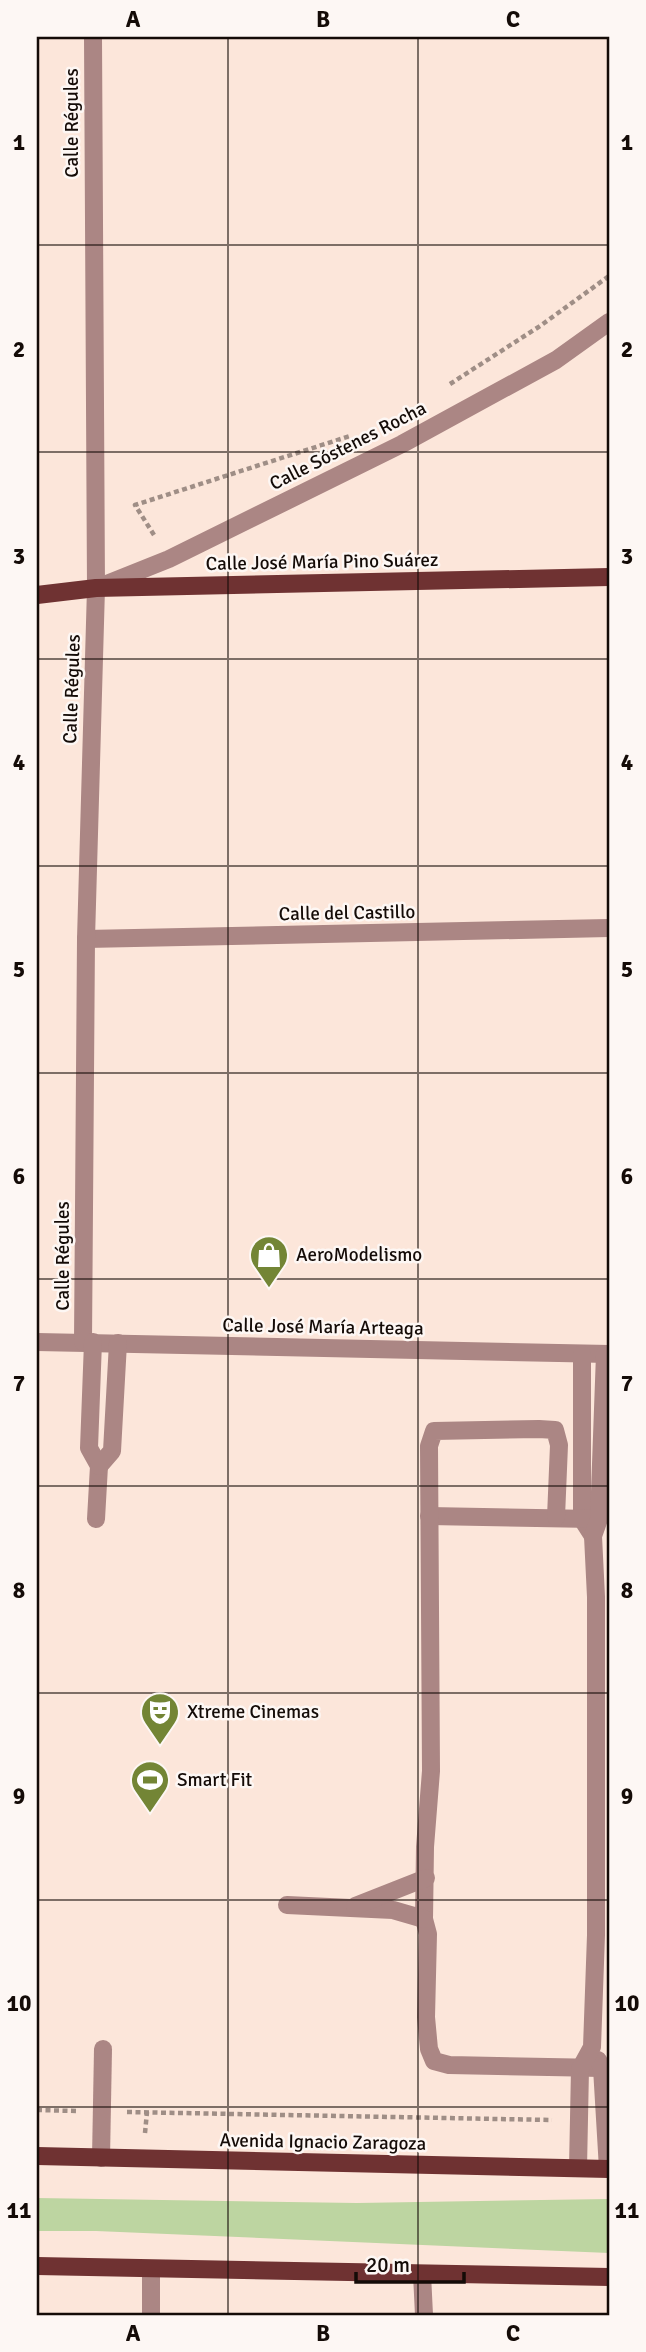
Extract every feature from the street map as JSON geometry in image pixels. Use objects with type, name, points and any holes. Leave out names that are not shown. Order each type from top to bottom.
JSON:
[{"type":"main road","name":"Calle José María Pino Suárez","points":[[37,594],[96,589],[609,577]]},
{"type":"main road","name":"Avenida Ignacio Zaragoza","points":[[37,2156],[609,2169]]},
{"type":"main road","points":[[37,2266],[609,2277]]},
{"type":"street","name":"Calle Régules","points":[[93,37],[96,589],[86,939],[89,1448],[99,1466]]},
{"type":"street","name":"Calle Sóstenes Rocha","points":[[96,589],[169,559],[402,444],[556,360],[609,322]]},
{"type":"street","name":"Calle del Castillo","points":[[86,939],[609,928]]},
{"type":"street","name":"Calle José María Arteaga","points":[[37,1342],[607,1354]]},
{"type":"street","points":[[96,1519],[99,1466],[112,1451],[118,1343]]},
{"type":"street","points":[[578,2168],[580,2069],[592,2047],[596,1934],[603,1871],[603,1638],[591,1519],[582,1354]]},
{"type":"street","points":[[591,1519],[607,1354]]},
{"type":"street","points":[[556,1517],[559,1445],[555,1430],[434,1431],[429,1446],[431,1770],[425,1847],[424,1919],[428,1934],[426,2017],[429,2049],[434,2061],[449,2065],[602,2068]]},
{"type":"street","points":[[429,1516],[591,1519]]},
{"type":"street","points":[[353,1907],[426,1878]]},
{"type":"street","points":[[287,1905],[393,1910],[424,1919]]},
{"type":"street","points":[[592,2047],[602,2068],[609,2169]]},
{"type":"street","points":[[101,2158],[103,2049]]},
{"type":"street","points":[[151,2269],[151,2315]]},
{"type":"street","points":[[422,2274],[424,2315]]},
{"type":"path","points":[[439,390],[540,326],[609,276]]},
{"type":"path","points":[[169,559],[135,505],[358,434]]},
{"type":"path","points":[[37,2110],[580,2121]]},
{"type":"green space","points":[[37,2198],[357,2203],[609,2199],[609,2253],[96,2231],[37,2231]]},
{"type":"place","name":"AeroModelismo","points":[[269,1289]]},
{"type":"place","name":"Xtreme Cinemas","points":[[160,1746]]},
{"type":"place","name":"Smart Fit","points":[[150,1814]]}]
